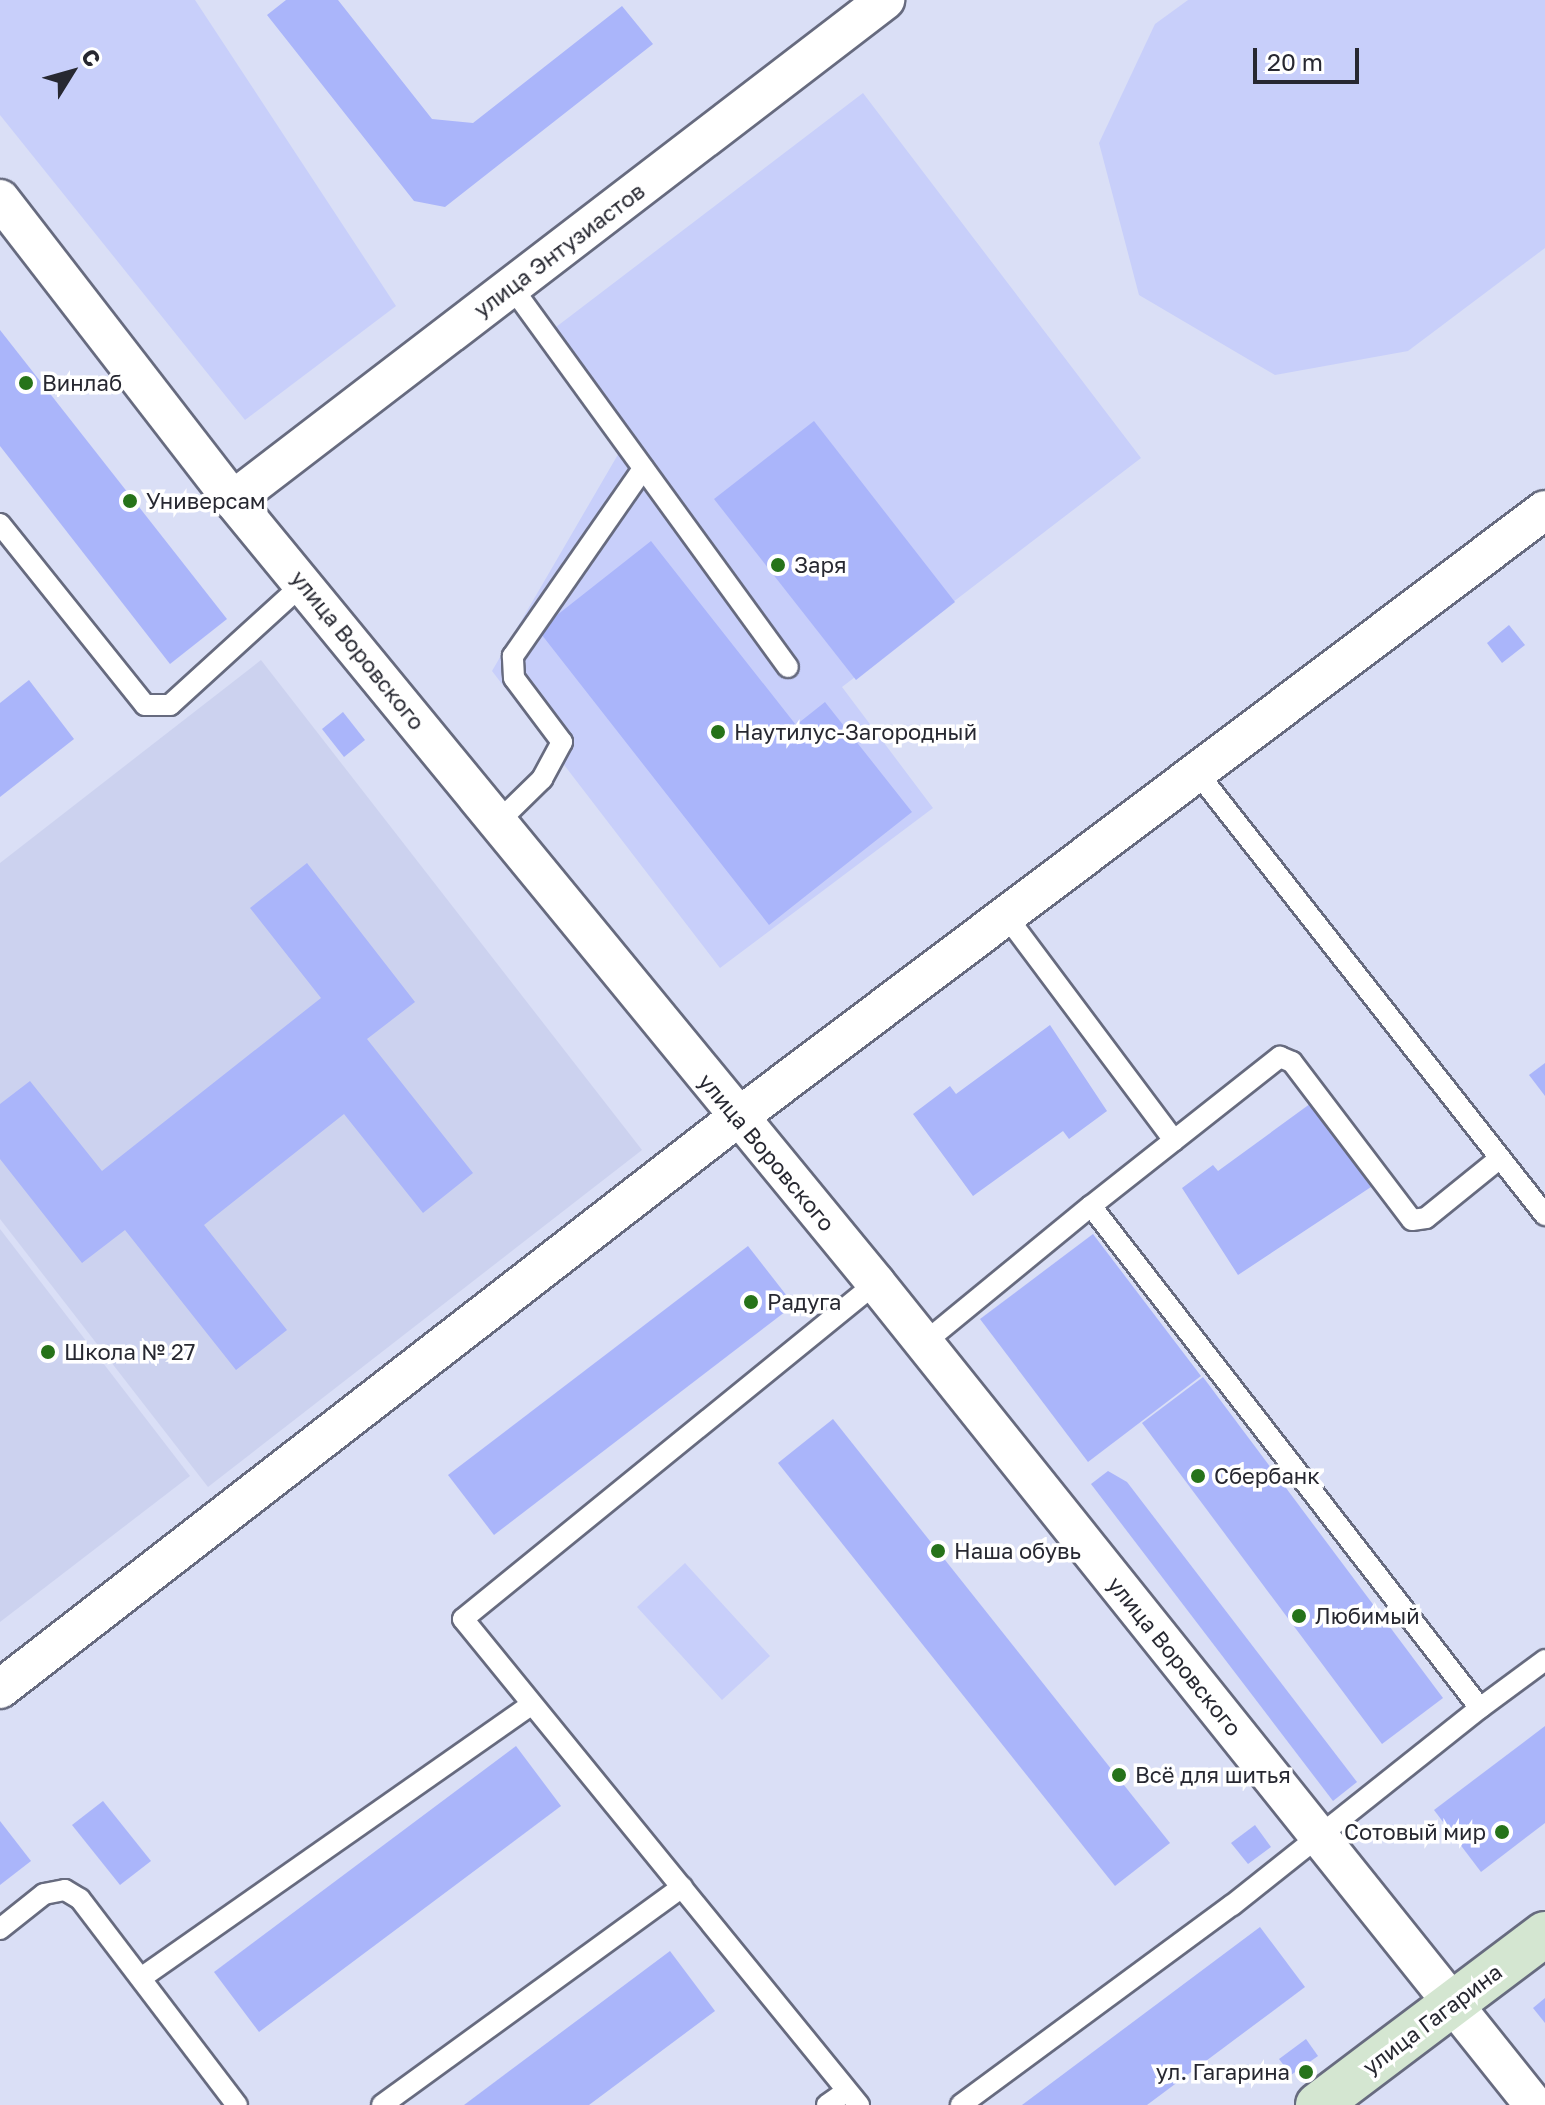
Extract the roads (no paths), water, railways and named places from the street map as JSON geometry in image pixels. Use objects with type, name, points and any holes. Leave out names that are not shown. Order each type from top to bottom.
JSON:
[{"type":"street","name":"улица Энтузиастов","points":[[233,500],[885,0]]},
{"type":"street","name":"улица Воровского","points":[[0,199],[233,500],[304,583],[737,1118],[876,1283],[1534,2105]]},
{"type":"street","points":[[0,1689],[737,1118],[1199,775],[1545,510]]},
{"type":"street","name":"улица Гагарина","points":[[1318,2105],[1545,1934]]},
{"type":"lane","points":[[511,286],[788,667]]},
{"type":"lane","points":[[498,822],[542,779],[562,742],[514,678],[513,656],[643,469]]},
{"type":"lane","points":[[0,524],[145,705],[170,705],[304,583]]},
{"type":"lane","points":[[1199,775],[1545,1215]]},
{"type":"lane","points":[[1007,917],[1174,1140]]},
{"type":"lane","points":[[924,1343],[1280,1057],[1292,1062],[1412,1220],[1426,1218],[1500,1158]]},
{"type":"lane","points":[[1091,1206],[1480,1708]]},
{"type":"lane","points":[[827,2105],[853,2098],[463,1619],[876,1283]]},
{"type":"lane","points":[[961,2105],[1320,1837],[1480,1708],[1545,1660]]},
{"type":"lane","points":[[141,1978],[532,1704]]},
{"type":"lane","points":[[382,2105],[682,1887]]},
{"type":"lane","points":[[0,1929],[44,1894],[65,1890],[80,1899],[237,2105]]},
{"type":"place","name":"Винлаб","points":[[26,383]]},
{"type":"place","name":"Универсам","points":[[130,501]]},
{"type":"place","name":"Заря","points":[[778,565]]},
{"type":"place","name":"Наутилус-Загородный","points":[[718,732]]},
{"type":"place","name":"Радуга","points":[[751,1302]]},
{"type":"place","name":"Школа № 27","points":[[48,1352]]},
{"type":"place","name":"Сбербанк","points":[[1198,1476]]},
{"type":"place","name":"Наша обувь","points":[[938,1551]]},
{"type":"place","name":"Любимый","points":[[1299,1616]]},
{"type":"place","name":"Всё для шитья","points":[[1119,1775]]},
{"type":"place","name":"Сотовый мир","points":[[1502,1832]]},
{"type":"place","name":"ул. Гагарина","points":[[1306,2072]]}]
